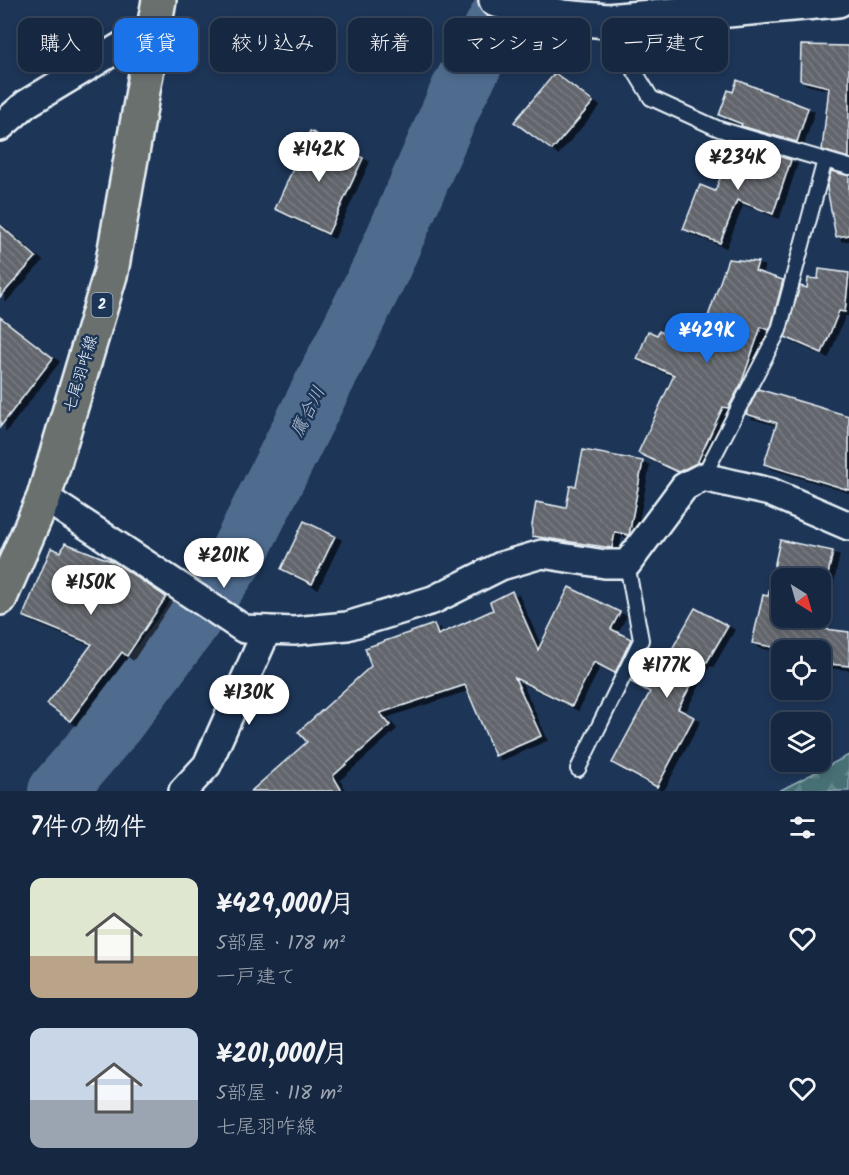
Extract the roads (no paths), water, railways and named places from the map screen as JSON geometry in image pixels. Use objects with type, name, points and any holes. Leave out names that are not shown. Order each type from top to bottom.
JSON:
[{"type":"main road","points":[[496,0],[562,17],[602,20]]},
{"type":"main road","points":[[641,18],[838,0]]},
{"type":"main road","name":"七尾羽咋線","points":[[0,598],[44,497],[111,272],[157,13]]},
{"type":"street","points":[[0,127],[26,104],[157,13]]},
{"type":"street","points":[[44,497],[244,629],[294,631],[346,626],[433,600],[501,566],[542,554],[605,564],[627,564],[684,487],[703,477],[770,492],[849,526]]},
{"type":"street","points":[[183,791],[207,765],[267,630]]},
{"type":"lane","points":[[635,72],[651,98],[719,129],[849,167]]},
{"type":"lane","points":[[703,477],[779,330],[825,160]]},
{"type":"lane","points":[[578,769],[641,640],[627,564]]},
{"type":"waterway","name":"鷹合川","points":[[57,791],[111,728],[187,627],[238,554],[382,267],[459,91],[508,0]]}]
